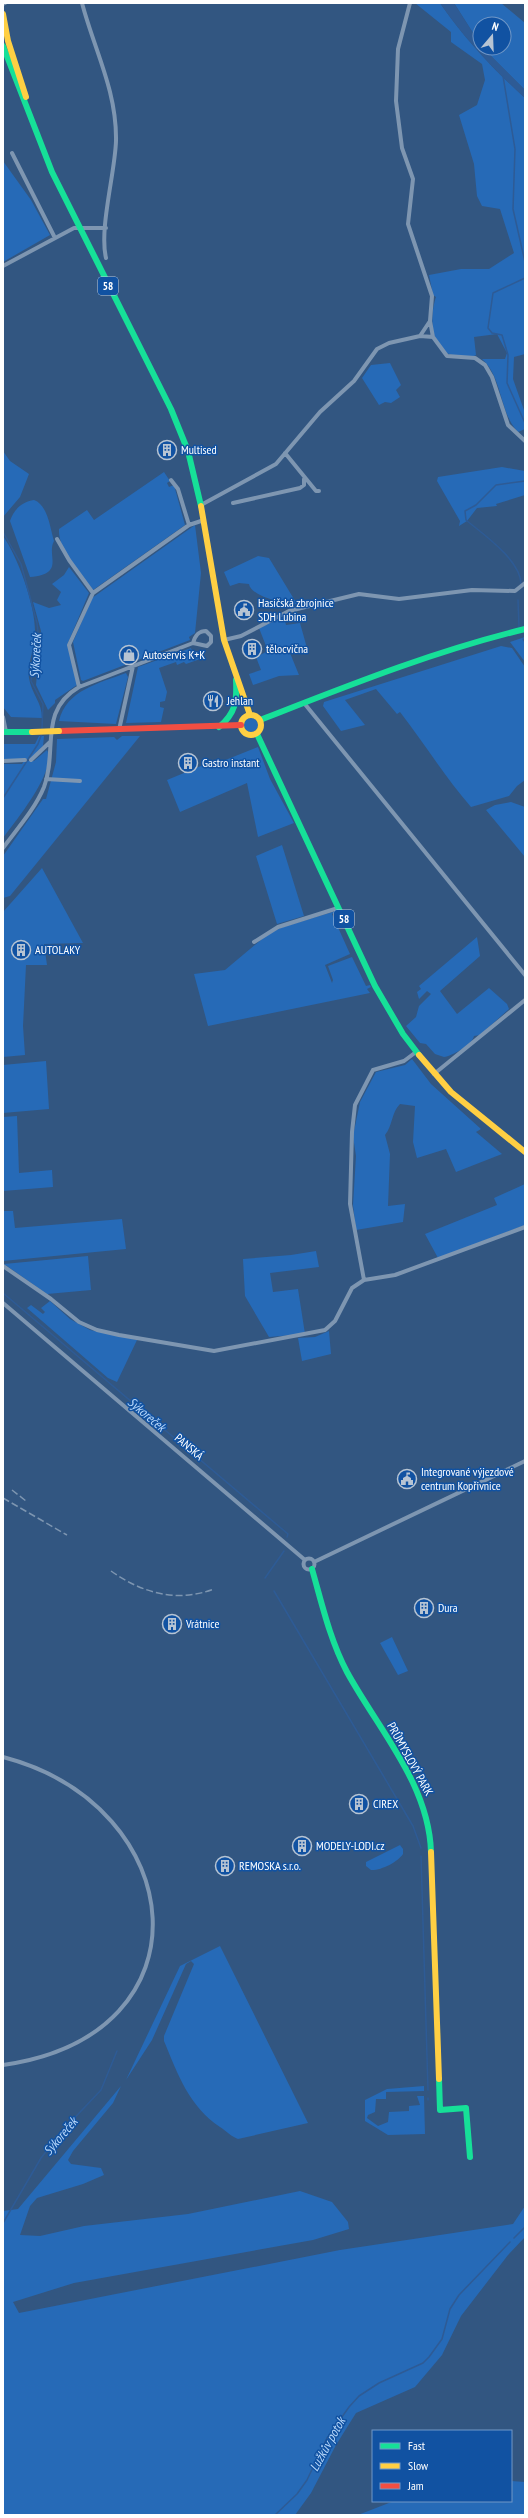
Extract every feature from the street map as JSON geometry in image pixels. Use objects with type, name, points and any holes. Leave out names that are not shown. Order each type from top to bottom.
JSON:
[{"type":"main road","points":[[3,14],[8,41],[42,146]]},
{"type":"main road","name":"58","points":[[3,46],[42,146],[79,228],[181,431],[195,472],[224,640],[236,680],[250,715]]},
{"type":"main road","points":[[260,720],[417,661],[525,629]]},
{"type":"main road","points":[[219,727],[232,717],[236,709],[236,680]]},
{"type":"main road","points":[[250,715],[256,716],[260,720],[262,727],[257,734],[247,735],[241,726],[243,719],[250,715]]},
{"type":"main road","points":[[4,732],[241,726]]},
{"type":"main road","name":"58","points":[[257,734],[383,1003],[416,1052],[434,1074],[466,1106],[525,1152]]},
{"type":"main road","name":"PRŮMYSLOVÝ PARK","points":[[312,1568],[339,1655],[355,1686],[410,1777],[423,1808],[431,1847],[439,2024],[440,2110],[466,2108],[470,2157]]},
{"type":"street","points":[[82,3],[109,86],[114,108],[116,141],[106,228],[106,258]]},
{"type":"street","points":[[410,3],[398,49],[396,105],[402,148],[413,179],[408,224],[432,296],[430,321],[432,338],[447,356],[475,358],[485,365],[492,377],[506,420],[512,430],[525,441]]},
{"type":"street","points":[[12,153],[54,236]]},
{"type":"street","points":[[3,266],[54,236],[74,228],[106,228]]},
{"type":"street","points":[[420,336],[430,321]]},
{"type":"street","points":[[201,505],[276,464],[320,412],[354,381],[378,349],[389,343],[420,336],[432,338]]},
{"type":"street","points":[[285,454],[304,479],[316,491],[319,491]]},
{"type":"street","points":[[234,504],[300,488],[304,485],[304,479]]},
{"type":"street","points":[[170,480],[178,489],[189,525]]},
{"type":"street","points":[[79,687],[69,645],[93,593],[189,525],[204,520]]},
{"type":"street","points":[[57,539],[69,560],[93,593]]},
{"type":"street","points":[[224,640],[241,636],[289,611],[359,594],[399,599],[472,590],[515,591],[525,584]]},
{"type":"street","points":[[3,848],[33,807],[46,779],[50,762],[52,724],[56,709],[67,695],[79,687],[193,643],[206,646],[211,642],[211,636],[206,631],[202,631],[196,636],[193,643]]},
{"type":"street","points":[[119,730],[133,666]]},
{"type":"street","points":[[304,703],[525,975]]},
{"type":"street","points":[[3,717],[4,732]]},
{"type":"street","points":[[31,760],[50,742]]},
{"type":"street","points":[[3,761],[25,760]]},
{"type":"street","points":[[46,779],[80,781]]},
{"type":"street","points":[[254,942],[278,927],[338,908]]},
{"type":"street","points":[[434,1074],[525,1000]]},
{"type":"street","points":[[364,1280],[350,1204],[352,1132],[355,1105],[373,1070],[404,1061],[416,1052]]},
{"type":"street","points":[[3,1266],[91,1328],[205,1351],[308,1335],[325,1330],[335,1321],[352,1288],[364,1280],[395,1275],[525,1227]]},
{"type":"street","name":"PANSKÁ","points":[[3,1304],[305,1560],[305,1568],[312,1568]]},
{"type":"street","points":[[312,1568],[314,1562],[525,1461]]},
{"type":"street","points":[[305,1560],[310,1558],[314,1562]]},
{"type":"street","points":[[3,1756],[30,1766],[62,1782],[91,1802],[116,1826],[137,1856],[144,1872],[153,1908],[154,1926],[152,1944],[142,1976],[131,1996],[112,2018],[84,2039],[67,2047],[33,2059],[3,2065]]},
{"type":"shaded area","points":[[415,3],[440,3],[472,44],[472,56],[483,56],[525,98],[525,354],[514,357],[513,379],[525,413],[525,429],[518,432],[507,415],[494,376],[482,359],[505,359],[507,353],[497,334],[474,337],[476,355],[474,356],[458,356],[449,354],[442,350],[437,344],[434,336],[432,319],[436,297],[433,295],[429,275],[461,269],[489,269],[514,253],[500,209],[482,206],[477,196],[474,164],[459,115],[477,105],[485,80],[482,64],[451,42],[451,32]]},
{"type":"shaded area","points":[[440,3],[454,3],[472,31],[472,44]]},
{"type":"shaded area","points":[[454,3],[501,3],[525,23],[525,90],[491,56],[512,56],[512,16],[472,16],[472,31]]},
{"type":"shaded area","points":[[483,56],[491,56],[525,90],[525,98]]},
{"type":"shaded area","points":[[3,161],[31,200],[50,235],[3,262]]},
{"type":"shaded area","points":[[390,363],[401,385],[396,390],[400,397],[391,403],[385,402],[379,405],[362,378],[371,365]]},
{"type":"shaded area","points":[[3,451],[10,461],[29,474],[20,497],[3,517]]},
{"type":"shaded area","points":[[502,467],[525,471],[525,495],[496,504],[497,506],[477,508],[467,521],[459,526],[460,521],[437,481],[438,477]]},
{"type":"shaded area","points":[[164,472],[170,481],[167,483],[169,487],[174,485],[185,525],[93,590],[76,569],[66,553],[62,545],[59,529],[87,510],[94,520]]},
{"type":"shaded area","points":[[34,500],[39,503],[45,512],[50,524],[54,541],[52,546],[51,568],[48,572],[41,575],[30,577],[10,521],[19,507],[26,502]]},
{"type":"shaded area","points":[[195,525],[201,573],[195,633],[189,637],[190,640],[83,681],[81,680],[73,642],[92,598]]},
{"type":"shaded area","points":[[3,536],[9,545],[20,569],[33,610],[35,633],[29,667],[29,678],[42,712],[42,718],[11,717],[3,707]]},
{"type":"shaded area","points":[[258,556],[269,558],[297,604],[269,599],[255,592],[249,584],[239,583],[230,586],[224,572]]},
{"type":"shaded area","points":[[69,567],[89,593],[68,643],[77,685],[55,700],[55,703],[48,710],[36,685],[41,631],[33,602],[49,608],[61,605],[57,600],[61,592],[52,584],[64,575]]},
{"type":"shaded area","points":[[284,617],[286,625],[300,623],[307,648],[290,653],[299,675],[279,676],[253,685],[249,674],[261,670],[256,657],[268,651],[259,628]]},
{"type":"shaded area","points":[[525,637],[525,662],[510,642]]},
{"type":"shaded area","points":[[501,646],[512,648],[525,667],[525,780],[517,786],[509,796],[471,807],[452,784],[400,712],[397,714],[376,689],[345,700],[365,725],[341,731],[323,706],[324,702]]},
{"type":"shaded area","points":[[191,648],[194,658],[203,658],[186,664],[184,662],[177,665],[176,662],[159,668],[167,692],[165,701],[160,702],[160,707],[164,708],[161,722],[126,723],[138,667]]},
{"type":"shaded area","points":[[126,673],[128,677],[116,724],[59,721],[63,710],[76,695],[95,684]]},
{"type":"shaded area","points":[[248,718],[254,718],[258,722],[258,728],[254,732],[248,732],[244,728],[244,722]]},
{"type":"shaded area","points":[[39,736],[44,736],[43,746],[31,759],[3,760],[3,744],[35,744]]},
{"type":"shaded area","points":[[122,736],[140,736],[10,896],[3,898],[3,856],[43,799],[46,799],[56,762],[57,739],[114,737],[117,740]]},
{"type":"shaded area","points":[[258,747],[270,779],[294,823],[258,837],[247,783],[180,812],[167,780],[213,761],[223,761]]},
{"type":"shaded area","points":[[47,750],[49,759],[41,782],[34,795],[3,838],[3,764],[22,764],[24,761],[34,761]]},
{"type":"shaded area","points":[[511,802],[525,807],[525,857],[486,810],[495,805]]},
{"type":"shaded area","points":[[282,845],[304,916],[277,924],[256,856]]},
{"type":"shaded area","points":[[42,868],[83,943],[44,944],[47,965],[26,965],[23,1026],[25,1055],[3,1057],[3,912]]},
{"type":"shaded area","points":[[336,911],[332,914],[350,954],[325,965],[332,983],[333,980],[328,966],[352,957],[366,986],[370,985],[371,987],[367,989],[370,993],[208,1026],[194,974],[225,970],[268,934],[283,927]]},
{"type":"shaded area","points":[[477,937],[480,956],[440,991],[457,1014],[489,988],[507,1004],[509,1009],[480,1035],[474,1036],[470,1043],[466,1046],[444,1057],[435,1054],[426,1044],[420,1043],[406,1026],[416,1017],[419,1006],[431,994],[427,991],[419,999],[417,992],[421,989],[419,986]]},
{"type":"shaded area","points":[[412,1059],[431,1084],[481,1129],[476,1132],[502,1154],[456,1172],[446,1149],[417,1158],[413,1142],[415,1106],[400,1104],[395,1111],[388,1131],[385,1135],[390,1154],[388,1206],[405,1204],[403,1222],[356,1230],[353,1205],[356,1156],[353,1136],[360,1102],[376,1072],[405,1065]]},
{"type":"shaded area","points":[[46,1061],[49,1109],[3,1113],[3,1065]]},
{"type":"shaded area","points":[[17,1116],[19,1173],[52,1170],[53,1187],[3,1191],[3,1117]]},
{"type":"shaded area","points":[[525,1184],[525,1225],[438,1258],[425,1234],[497,1205],[494,1198]]},
{"type":"shaded area","points":[[3,1211],[13,1211],[15,1228],[122,1219],[126,1249],[3,1261]]},
{"type":"shaded area","points":[[316,1251],[319,1267],[270,1273],[273,1292],[298,1289],[305,1334],[269,1337],[245,1296],[243,1259],[291,1255]]},
{"type":"shaded area","points":[[88,1256],[91,1290],[47,1294],[4,1264]]},
{"type":"shaded area","points":[[50,1301],[70,1319],[90,1330],[137,1340],[117,1382],[108,1378],[27,1308],[31,1305],[43,1314],[45,1312],[41,1308]]},
{"type":"shaded area","points":[[329,1331],[331,1354],[302,1361],[298,1338],[315,1337]]},
{"type":"shaded area","points":[[392,1637],[408,1671],[398,1675],[380,1643]]},
{"type":"shaded area","points":[[400,1845],[403,1849],[403,1854],[393,1863],[375,1870],[371,1870],[366,1866],[366,1862]]},
{"type":"shaded area","points":[[220,1946],[308,2123],[238,2139],[209,2119],[192,2100],[174,2066],[164,2041],[164,2036],[194,1964],[191,1961],[186,1964],[152,2040],[126,2080],[180,1966]]},
{"type":"shaded area","points":[[121,2086],[113,2103],[73,2151],[68,2160],[71,2164],[101,2168],[104,2175],[83,2184],[37,2198],[30,2206],[20,2235],[40,2236],[84,2226],[188,2214],[300,2191],[332,2202],[348,2222],[349,2229],[313,2240],[74,2283],[13,2302],[19,2313],[340,2250],[513,2224],[525,2206],[525,2237],[508,2255],[461,2316],[442,2355],[415,2387],[356,2413],[336,2445],[311,2493],[295,2515],[3,2515],[3,2211],[18,2209]]},
{"type":"shaded area","points":[[424,2086],[424,2091],[386,2092],[386,2099],[376,2099],[375,2112],[368,2115],[367,2118],[378,2126],[388,2122],[389,2112],[409,2111],[409,2106],[420,2105],[417,2096],[424,2096],[425,2134],[388,2135],[365,2121],[365,2100],[387,2089]]},
{"type":"shaded area","points":[[512,2481],[525,2482],[525,2515],[358,2515],[391,2502],[512,2502]]},
{"type":"waterway","points":[[503,76],[515,149],[513,209],[525,262]]},
{"type":"waterway","points":[[525,278],[493,293],[488,328],[492,333],[502,335],[508,355],[507,383],[525,423]]},
{"type":"waterway","points":[[521,585],[520,576],[509,558],[491,540],[466,520],[465,511],[476,505],[496,485],[525,481]]},
{"type":"waterway","name":"Sýkoreček","points":[[3,532],[21,564],[37,623],[38,632],[31,681],[43,704],[42,729]]},
{"type":"waterway","points":[[518,600],[519,627]]},
{"type":"waterway","name":"Sýkoreček","points":[[3,798],[38,744],[42,733]]},
{"type":"waterway","name":"Sýkoreček","points":[[3,1293],[288,1534],[287,1537]]},
{"type":"waterway","name":"Sýkoreček","points":[[265,1578],[284,1551]]},
{"type":"waterway","points":[[274,1591],[413,1826],[421,1848]]},
{"type":"waterway","points":[[421,1856],[428,2090]]},
{"type":"waterway","name":"Sýkoreček","points":[[3,2223],[41,2158],[64,2129],[101,2090],[117,2051]]},
{"type":"waterway","name":"Lužkův potok","points":[[514,2238],[525,2227]]},
{"type":"waterway","name":"Lužkův potok","points":[[275,2515],[297,2494],[307,2480],[327,2438],[349,2407],[359,2396],[379,2383],[423,2363],[429,2357],[442,2339],[450,2309],[459,2295],[510,2242]]},
{"type":"railway","points":[[12,1490],[26,1501]]},
{"type":"railway","points":[[3,1498],[67,1535]]},
{"type":"railway","points":[[111,1571],[135,1585],[160,1594],[187,1595],[214,1589]]},
{"type":"traffic: fast","points":[[3,46],[52,172],[171,409],[188,451],[201,506]]},
{"type":"traffic: fast","points":[[260,720],[424,658],[525,629]]},
{"type":"traffic: fast","points":[[219,727],[225,722],[232,712],[236,700],[236,680]]},
{"type":"traffic: fast","points":[[3,732],[32,732]]},
{"type":"traffic: fast","points":[[257,734],[375,986],[403,1034],[419,1055]]},
{"type":"traffic: fast","points":[[312,1569],[327,1622],[341,1660],[359,1693],[387,1736],[412,1780],[428,1827],[431,1852]]},
{"type":"traffic: fast","points":[[439,2079],[440,2110],[466,2108],[470,2157]]},
{"type":"traffic: slow","points":[[3,14],[8,41],[26,97]]},
{"type":"traffic: slow","points":[[201,506],[224,640],[250,715]]},
{"type":"traffic: slow","points":[[247,715],[255,715],[261,721],[261,725],[261,729],[255,735],[247,735],[241,729],[241,721],[247,715]]},
{"type":"traffic: slow","points":[[32,732],[59,731]]},
{"type":"traffic: slow","points":[[419,1055],[451,1092],[525,1152]]},
{"type":"traffic: slow","points":[[431,1852],[439,2079]]},
{"type":"traffic: jam","points":[[59,731],[241,725]]},
{"type":"place","name":"Multised","points":[[167,450]]},
{"type":"place","name":"Hasičská zbrojnice SDH Lubina","points":[[244,610]]},
{"type":"place","name":"tělocvična","points":[[252,649]]},
{"type":"place","name":"Autoservis K+K","points":[[129,655]]},
{"type":"place","name":"Jehlan","points":[[213,701]]},
{"type":"place","name":"Gastro instant","points":[[188,763]]},
{"type":"place","name":"AUTOLAKY","points":[[21,950]]},
{"type":"place","name":"Integrované výjezdové centrum Kopřivnice","points":[[407,1479]]},
{"type":"place","name":"Dura","points":[[424,1608]]},
{"type":"place","name":"Vrátnice","points":[[172,1624]]},
{"type":"place","name":"CIREX","points":[[359,1804]]},
{"type":"place","name":"MODELY-LODI.cz","points":[[302,1846]]},
{"type":"place","name":"REMOSKA s.r.o.","points":[[225,1866]]}]
